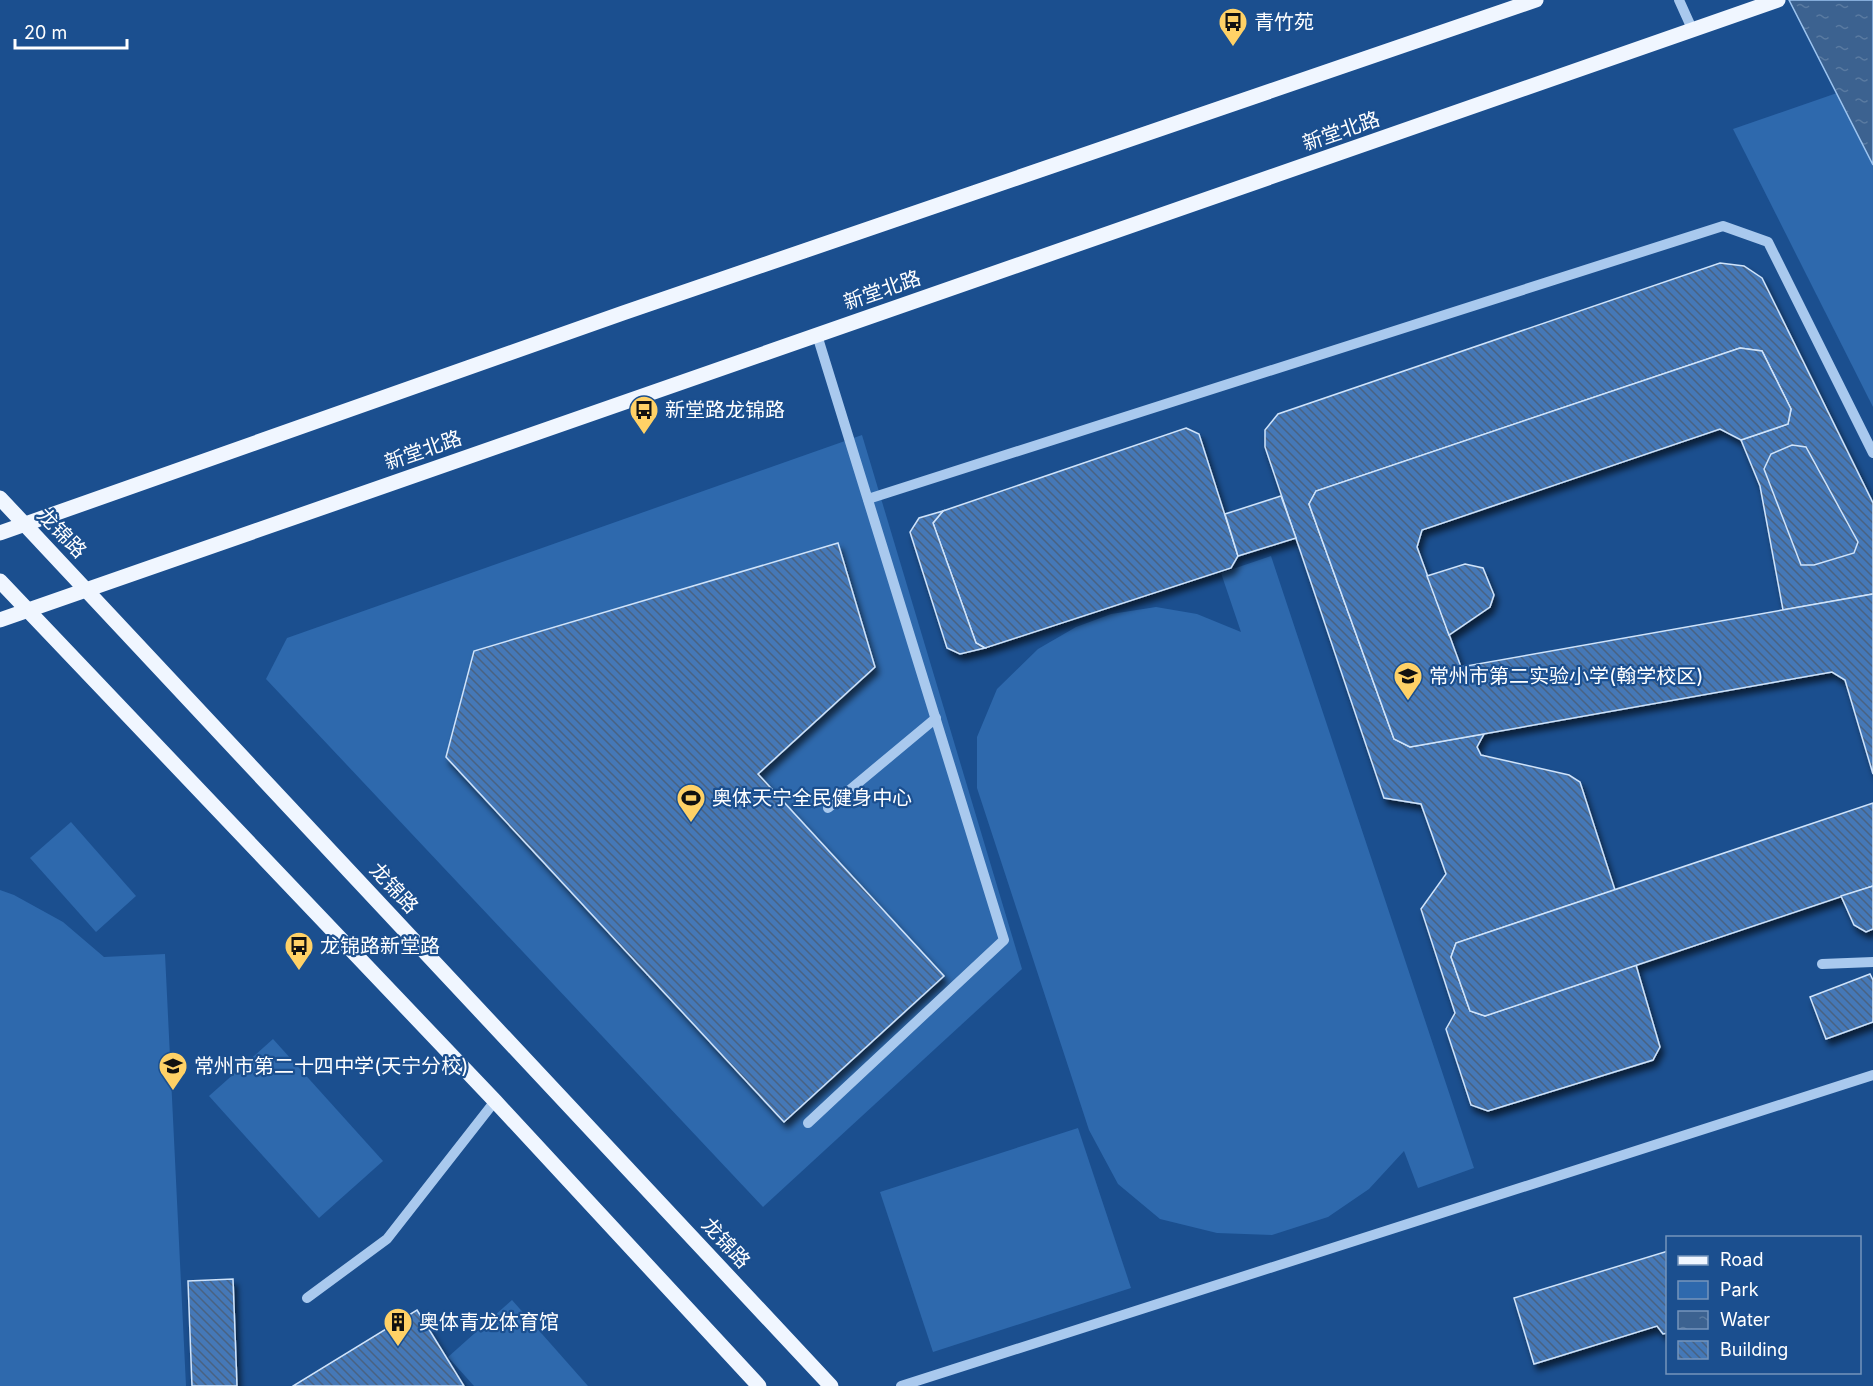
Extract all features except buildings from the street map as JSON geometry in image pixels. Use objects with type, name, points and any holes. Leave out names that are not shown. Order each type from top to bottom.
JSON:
[{"type":"main road","points":[[0,533],[611,317],[1536,0]]},
{"type":"main road","name":"新堂北路","points":[[0,620],[1778,0]]},
{"type":"main road","name":"龙锦路","points":[[0,498],[831,1386]]},
{"type":"main road","points":[[0,581],[495,1101],[759,1386]]},
{"type":"street","points":[[1679,0],[1693,31]]},
{"type":"street","points":[[868,499],[1723,226],[1768,242],[1873,453]]},
{"type":"street","points":[[808,1123],[1004,940],[818,335]]},
{"type":"street","points":[[828,808],[936,718]]},
{"type":"street","points":[[1822,964],[1873,962]]},
{"type":"street","points":[[901,1386],[1873,1075]]},
{"type":"street","points":[[307,1298],[387,1239],[495,1101]]},
{"type":"green space","points":[[1837,93],[1873,165],[1873,407],[1733,129]]},
{"type":"green space","name":"奥体天宁全民健身中心","points":[[862,435],[1022,969],[763,1207],[266,679],[287,638]]},
{"type":"green space","points":[[1271,556],[1474,1168],[1418,1188],[1404,1151],[1369,1189],[1328,1217],[1272,1235],[1217,1233],[1160,1219],[1118,1184],[1089,1130],[977,788],[977,737],[997,689],[1038,649],[1076,627],[1111,614],[1156,607],[1197,614],[1241,632],[1221,573]]},
{"type":"green space","points":[[71,822],[136,896],[96,932],[30,858]]},
{"type":"green space","points":[[0,890],[14,895],[63,922],[104,957],[165,954],[186,1386],[0,1386]]},
{"type":"green space","points":[[273,1039],[383,1161],[319,1218],[209,1096]]},
{"type":"green space","points":[[1078,1128],[1131,1288],[933,1352],[880,1192]]},
{"type":"green space","points":[[512,1300],[588,1386],[474,1386],[448,1357]]},
{"type":"water","points":[[1789,0],[1873,0],[1873,165]]},
{"type":"place","name":"青竹苑","points":[[1233,48]]},
{"type":"place","name":"新堂路龙锦路","points":[[644,436]]},
{"type":"place","name":"常州市第二实验小学(翰学校区)","points":[[1408,702]]},
{"type":"place","name":"奥体天宁全民健身中心","points":[[691,824]]},
{"type":"place","name":"龙锦路新堂路","points":[[299,972]]},
{"type":"place","name":"常州市第二十四中学(天宁分校)","points":[[173,1092]]},
{"type":"place","name":"奥体青龙体育馆","points":[[398,1348]]}]
